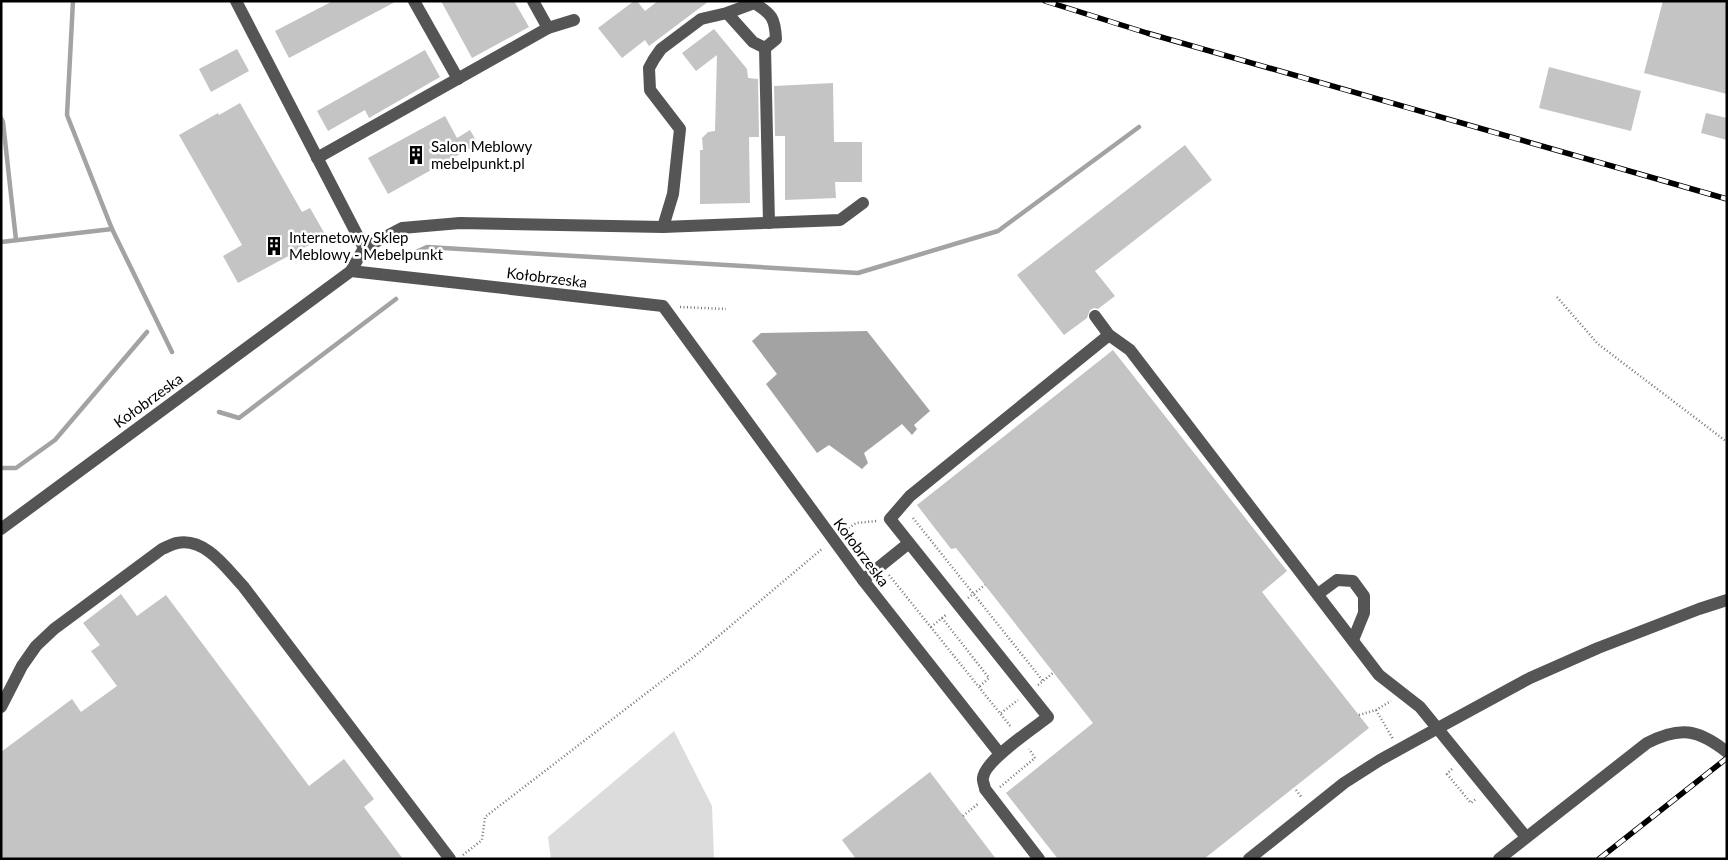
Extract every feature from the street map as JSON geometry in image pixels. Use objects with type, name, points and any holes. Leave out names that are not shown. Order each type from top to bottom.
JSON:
[{"type":"street","points":[[236,1],[364,248]]},
{"type":"street","points":[[414,1],[458,79]]},
{"type":"street","points":[[533,1],[548,28]]},
{"type":"street","points":[[663,227],[674,194],[680,129],[650,90],[649,68],[654,59],[661,49],[701,19],[727,13],[754,3],[768,11],[775,25],[776,39],[765,48]]},
{"type":"street","points":[[727,13],[753,42],[765,48]]},
{"type":"street","points":[[317,158],[548,28],[574,20]]},
{"type":"street","points":[[765,48],[769,223]]},
{"type":"street","points":[[351,271],[364,248],[402,228],[460,223],[663,227],[840,220],[863,203]]},
{"type":"street","name":"Kołobrzeska","points":[[1,529],[351,271],[663,306],[863,580],[1000,754]]},
{"type":"street","points":[[1095,316],[1109,335],[1130,350],[1380,674],[1420,707],[1526,837]]},
{"type":"street","points":[[1039,859],[986,789],[982,778],[987,767],[1000,754],[1048,717],[890,519],[910,496],[1109,335]]},
{"type":"street","points":[[1,707],[36,646],[54,629],[162,549],[176,543],[191,543],[204,548],[219,560],[243,586],[450,858]]},
{"type":"street","points":[[863,580],[909,543]]},
{"type":"street","points":[[1318,594],[1337,580],[1352,581],[1364,596],[1364,613],[1353,640]]},
{"type":"street","points":[[1249,859],[1344,783],[1380,760],[1530,678],[1598,648],[1727,600]]},
{"type":"street","points":[[1499,859],[1647,743],[1664,734],[1695,733],[1709,738],[1727,752]]},
{"type":"path","points":[[1557,296],[1598,344],[1727,442]]},
{"type":"path","points":[[663,306],[726,309]]},
{"type":"path","points":[[913,518],[1043,681]]},
{"type":"path","points":[[450,858],[482,840],[485,818],[696,654],[833,540],[856,524],[880,520]]},
{"type":"path","points":[[885,570],[1012,727]]},
{"type":"path","points":[[963,602],[985,585]]},
{"type":"path","points":[[931,627],[942,618],[989,678],[979,687]]},
{"type":"path","points":[[1035,686],[1053,673]]},
{"type":"path","points":[[1001,714],[1022,697]]},
{"type":"path","points":[[1359,715],[1376,710],[1395,698]]},
{"type":"path","points":[[1376,710],[1395,743]]},
{"type":"path","points":[[997,790],[1036,758],[1026,746]]},
{"type":"path","points":[[1452,769],[1447,774],[1471,803],[1480,796]]},
{"type":"path","points":[[1296,790],[1306,804]]},
{"type":"path","points":[[963,816],[982,801]]},
{"type":"shaded area","points":[[867,331],[930,411],[914,425],[917,429],[912,435],[902,424],[864,453],[868,463],[862,469],[829,445],[817,453],[766,384],[777,374],[752,341],[761,333]]},
{"type":"shaded area","points":[[674,731],[712,806],[714,859],[551,859],[548,837]]},
{"type":"building","points":[[333,1],[397,1],[289,58],[275,31]]},
{"type":"building","points":[[441,1],[514,1],[529,27],[472,58]]},
{"type":"building","points":[[634,1],[637,1],[645,11],[658,1],[709,1],[649,46],[645,40],[622,58],[598,28]]},
{"type":"building","points":[[1663,1],[1727,1],[1727,94],[1644,73]]},
{"type":"building","points":[[714,29],[747,69],[748,78],[758,79],[759,137],[749,137],[750,203],[700,204],[700,150],[703,150],[702,138],[708,132],[715,131],[717,55],[696,71],[682,53]]},
{"type":"building","points":[[237,49],[249,71],[211,92],[199,69]]},
{"type":"building","points":[[425,50],[440,77],[369,118],[365,110],[328,131],[317,111]]},
{"type":"building","points":[[1549,67],[1641,91],[1631,131],[1539,108]]},
{"type":"building","points":[[833,83],[834,142],[862,142],[862,182],[835,182],[836,198],[785,200],[785,136],[775,136],[774,86]]},
{"type":"building","points":[[240,103],[302,212],[310,208],[326,236],[238,283],[223,256],[242,245],[179,135]]},
{"type":"building","points":[[1706,113],[1727,118],[1727,140],[1701,133]]},
{"type":"building","name":"Salon Meblowy mebelpunkt.pl","points":[[445,116],[457,138],[470,130],[478,144],[388,194],[368,158]]},
{"type":"building","points":[[1185,145],[1212,180],[1095,271],[1115,296],[1098,309],[1090,310],[1087,318],[1064,335],[1017,275]]},
{"type":"building","points":[[1113,350],[1287,571],[1262,592],[1369,728],[1204,859],[1058,859],[1006,793],[1093,723],[956,548],[951,549],[917,505]]},
{"type":"building","points":[[121,594],[137,616],[166,595],[309,786],[344,759],[374,799],[364,807],[403,859],[1,859],[1,752],[72,699],[81,712],[117,686],[91,651],[100,645],[83,623]]},
{"type":"building","points":[[930,772],[996,859],[856,859],[842,840]]},
{"type":"waterway","points":[[73,1],[67,115],[112,229]]},
{"type":"waterway","points":[[1,118],[16,240]]},
{"type":"waterway","points":[[416,252],[427,247],[858,273],[998,231],[1139,127]]},
{"type":"waterway","points":[[1,242],[112,229],[172,352]]},
{"type":"waterway","points":[[219,412],[239,418],[396,299]]},
{"type":"waterway","points":[[1,468],[16,468],[55,440],[147,332]]},
{"type":"railway","points":[[1045,1],[1147,33],[1727,199]]},
{"type":"railway","points":[[1599,859],[1727,758]]},
{"type":"place","name":"Salon Meblowy mebelpunkt.pl","points":[[416,155]]},
{"type":"place","name":"Internetowy Sklep Meblowy - Mebelpunkt","points":[[274,246]]}]
